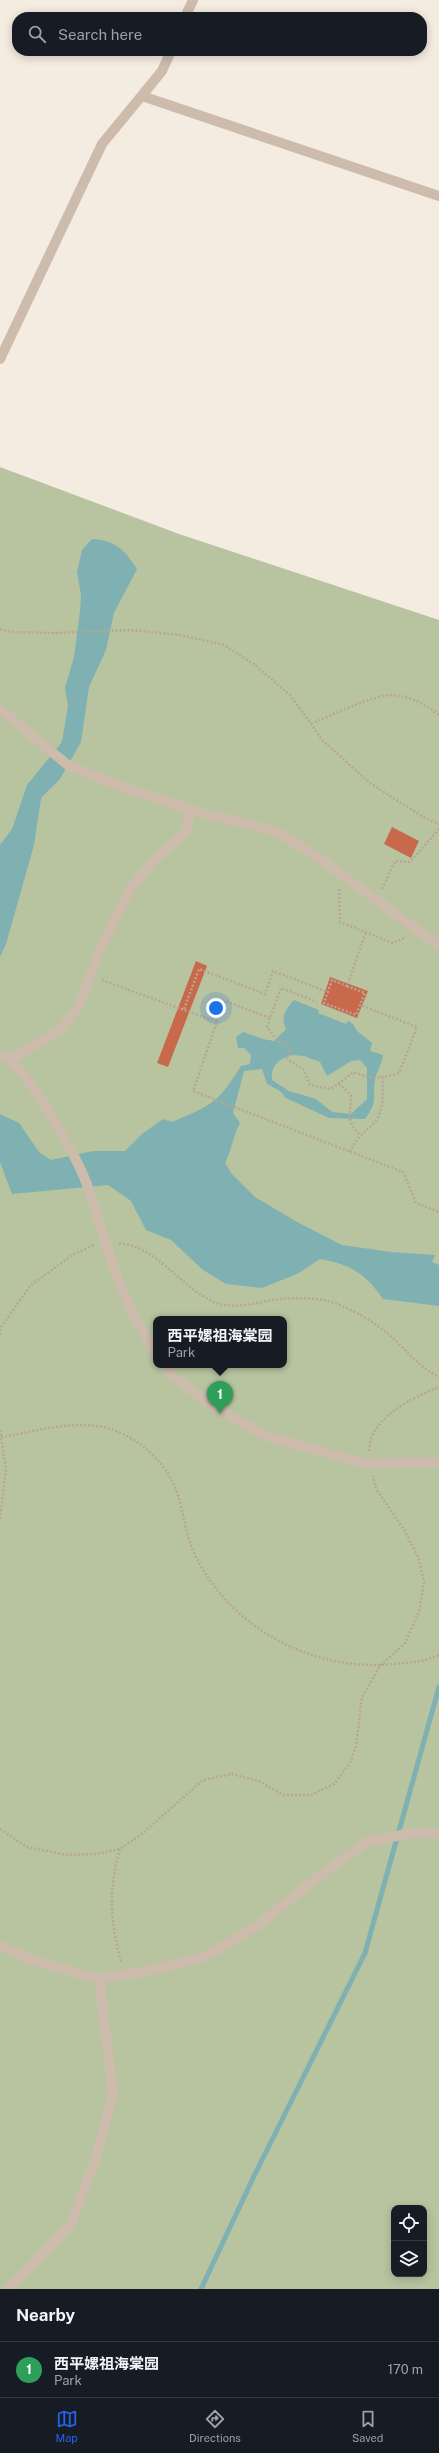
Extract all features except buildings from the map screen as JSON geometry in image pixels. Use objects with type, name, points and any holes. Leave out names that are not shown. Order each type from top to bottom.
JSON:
[{"type":"street","points":[[188,12],[193,0]]},
{"type":"street","points":[[0,359],[102,144],[162,71],[169,56]]},
{"type":"street","points":[[142,96],[439,196]]},
{"type":"street","points":[[0,709],[70,766],[128,789],[191,809],[275,831],[338,872],[439,946]]},
{"type":"street","points":[[10,1060],[62,1029],[79,1005],[90,976],[128,891],[152,861],[186,832],[191,809]]},
{"type":"street","points":[[0,1054],[10,1060],[37,1092],[72,1150],[89,1192],[104,1242],[139,1329],[153,1349]]},
{"type":"street","points":[[167,1368],[172,1376],[218,1409],[266,1436],[369,1463],[439,1462]]},
{"type":"street","points":[[0,1945],[32,1960],[99,1979],[124,1975],[204,1957],[257,1926],[321,1875],[367,1842],[385,1837],[411,1833],[439,1834]]},
{"type":"street","points":[[8,2289],[70,2226],[95,2161],[113,2094],[99,1979]]},
{"type":"path","points":[[0,629],[11,632],[70,633],[117,629],[180,635],[224,645],[255,665],[291,696],[323,741],[370,783],[423,817],[439,824]]},
{"type":"path","points":[[310,724],[338,712],[390,695],[417,700],[439,715]]},
{"type":"path","points":[[377,901],[395,861],[410,862],[439,829]]},
{"type":"path","points":[[338,872],[340,922],[393,943],[418,930]]},
{"type":"path","points":[[347,986],[366,932]]},
{"type":"path","points":[[184,1009],[199,969],[264,994],[274,971],[328,992]]},
{"type":"path","points":[[90,976],[217,1022]]},
{"type":"path","points":[[332,980],[347,986],[365,993],[356,1015],[324,1003],[332,980]]},
{"type":"path","points":[[317,1002],[281,988],[268,1027],[274,1039],[278,1042],[284,1042],[290,1051],[287,1060],[303,1069],[310,1084],[331,1088],[339,1084],[354,1072],[366,1077],[377,1078],[383,1078],[399,1073],[417,1027],[360,1005]]},
{"type":"path","points":[[270,1018],[225,1001],[193,1091],[402,1172],[416,1203],[439,1212]]},
{"type":"path","points":[[350,1152],[353,1142],[375,1122],[384,1098],[383,1078]]},
{"type":"path","points":[[339,1084],[351,1095],[348,1110],[352,1126],[360,1135]]},
{"type":"path","points":[[0,1335],[1,1327],[31,1285],[74,1254],[104,1242],[134,1245],[158,1259],[187,1286],[214,1302],[237,1305],[280,1299],[324,1300],[354,1312],[392,1336],[426,1371],[439,1377]]},
{"type":"path","points":[[0,1829],[27,1846],[67,1855],[96,1854],[120,1849],[143,1833],[203,1780],[232,1774],[259,1781],[283,1795],[311,1795],[334,1784],[350,1763],[356,1746],[358,1715],[362,1697],[380,1666],[405,1643],[420,1612],[424,1583],[419,1559],[405,1531],[376,1489],[369,1463],[370,1444],[380,1424],[399,1407],[439,1387]]},
{"type":"path","points":[[1,1437],[71,1424],[99,1426],[123,1434],[148,1450],[163,1464],[177,1494],[185,1530],[196,1558],[213,1586],[248,1621],[299,1652],[338,1663],[380,1666],[424,1661],[439,1655]]},
{"type":"path","points":[[0,1430],[6,1470],[0,1520]]},
{"type":"path","points":[[120,1849],[113,1874],[111,1908],[112,1929],[124,1975]]},
{"type":"green space","points":[[0,467],[179,534],[439,620],[439,2289],[0,2289]]},
{"type":"water","points":[[92,539],[107,541],[119,547],[124,551],[137,569],[114,613],[106,650],[89,687],[81,742],[60,779],[41,798],[34,845],[6,944],[0,957],[0,845],[12,829],[27,785],[62,742],[68,706],[65,688],[74,657],[80,611],[81,595],[77,572],[82,550]]},
{"type":"water","points":[[294,1000],[319,1010],[318,1013],[346,1024],[348,1021],[353,1024],[357,1031],[372,1043],[370,1051],[383,1055],[375,1079],[374,1103],[365,1119],[329,1118],[286,1098],[280,1091],[267,1084],[262,1069],[244,1071],[233,1113],[240,1123],[225,1163],[232,1174],[255,1197],[297,1222],[342,1245],[391,1252],[435,1255],[432,1262],[439,1265],[439,1306],[383,1299],[377,1290],[364,1277],[349,1267],[320,1259],[299,1273],[262,1288],[226,1284],[203,1270],[171,1240],[146,1230],[131,1201],[108,1185],[12,1194],[0,1162],[0,1114],[19,1123],[39,1152],[51,1160],[93,1151],[125,1151],[142,1134],[163,1119],[172,1122],[213,1102],[226,1088],[241,1066],[250,1064],[251,1055],[244,1048],[238,1048],[236,1037],[243,1032],[274,1041],[286,1029],[284,1024],[284,1016],[286,1010]],"holes":[[[293,1055],[304,1056],[320,1062],[327,1076],[351,1061],[360,1060],[367,1068],[367,1099],[351,1114],[332,1112],[316,1099],[289,1091],[272,1080],[274,1066],[280,1060]]]},
{"type":"waterway","points":[[201,2289],[255,2174],[365,1953],[439,1687]]},
{"type":"place","name":"西平嫘祖海棠园","points":[[220,1414]]}]
